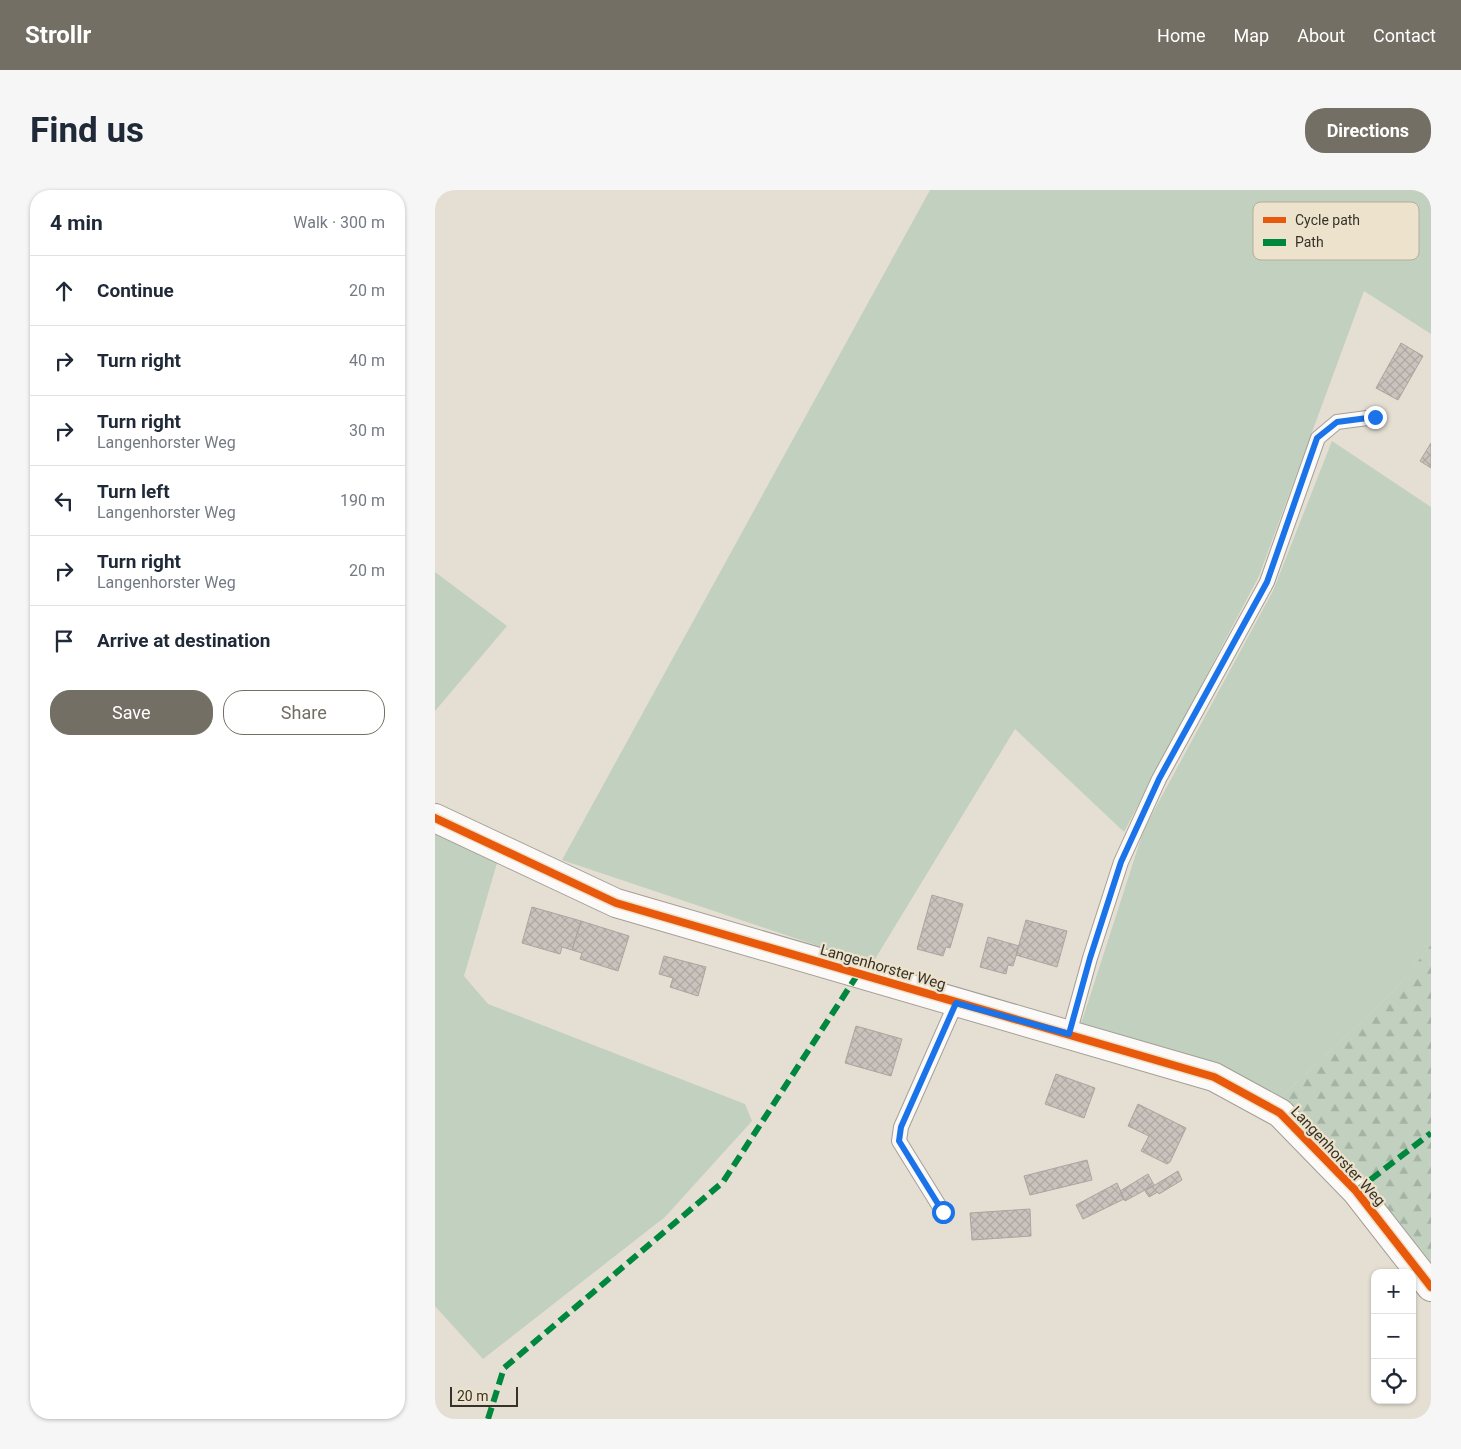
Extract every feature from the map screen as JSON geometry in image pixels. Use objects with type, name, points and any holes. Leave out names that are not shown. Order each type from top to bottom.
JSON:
[{"type":"street","name":"Langenhorster Weg","points":[[435,818],[616,903],[1214,1077],[1280,1113],[1356,1190],[1431,1287]]},
{"type":"lane","points":[[1069,1034],[1090,958],[1121,862],[1159,779],[1267,582],[1317,438],[1337,422],[1375,417]]},
{"type":"lane","points":[[943,1212],[899,1141],[901,1127],[956,1003]]},
{"type":"green space","points":[[930,190],[1431,190],[1431,334],[1364,291],[1259,576],[1124,832],[1015,729],[872,964],[562,860]]},
{"type":"green space","points":[[1332,441],[1431,507],[1431,945],[1392,993],[1278,1100],[1080,1027],[1144,829],[1273,591]]},
{"type":"green space","points":[[435,572],[507,626],[435,711]]},
{"type":"green space","points":[[435,827],[499,856],[464,976],[488,1004],[745,1104],[752,1121],[665,1217],[483,1359],[435,1306]]},
{"type":"green space","points":[[1431,945],[1431,1269],[1278,1100],[1392,993]]},
{"type":"building","points":[[1401,343],[1423,356],[1398,400],[1376,388]]},
{"type":"building","points":[[1431,443],[1431,468],[1420,461]]},
{"type":"building","points":[[932,895],[963,904],[950,948],[946,947],[943,956],[917,949]]},
{"type":"building","points":[[532,907],[581,921],[572,950],[562,947],[560,954],[522,943]]},
{"type":"building","points":[[1026,920],[1067,931],[1057,967],[1016,955]]},
{"type":"building","points":[[581,921],[629,936],[618,971],[580,959],[582,953],[572,950]]},
{"type":"building","points":[[988,937],[1019,946],[1013,966],[1008,965],[1006,974],[980,967]]},
{"type":"building","points":[[664,956],[706,967],[698,996],[670,987],[673,978],[659,974]]},
{"type":"building","points":[[856,1026],[902,1039],[891,1076],[845,1063]]},
{"type":"building","points":[[1056,1074],[1095,1088],[1084,1118],[1045,1104]]},
{"type":"building","points":[[1138,1104],[1186,1128],[1170,1162],[1167,1164],[1141,1151],[1149,1136],[1128,1126]]},
{"type":"building","points":[[1087,1160],[1092,1180],[1030,1195],[1024,1176]]},
{"type":"building","points":[[1178,1171],[1182,1180],[1159,1194],[1158,1192],[1149,1197],[1145,1191]]},
{"type":"building","points":[[1148,1174],[1154,1185],[1125,1201],[1120,1191]]},
{"type":"building","points":[[1117,1183],[1124,1199],[1083,1219],[1076,1205]]},
{"type":"building","points":[[1030,1209],[1031,1236],[972,1240],[970,1213]]},
{"type":"marked path","points":[[488,1419],[504,1368],[723,1182],[858,974]]},
{"type":"marked path","points":[[1356,1191],[1431,1133]]},
{"type":"cycle path","points":[[435,818],[616,903],[1214,1077],[1280,1113],[1356,1191],[1431,1287]]},
{"type":"route","points":[[943,1212],[899,1141],[901,1127],[956,1003],[1069,1034],[1090,958],[1121,862],[1159,779],[1267,582],[1317,438],[1337,422],[1375,417]]}]
